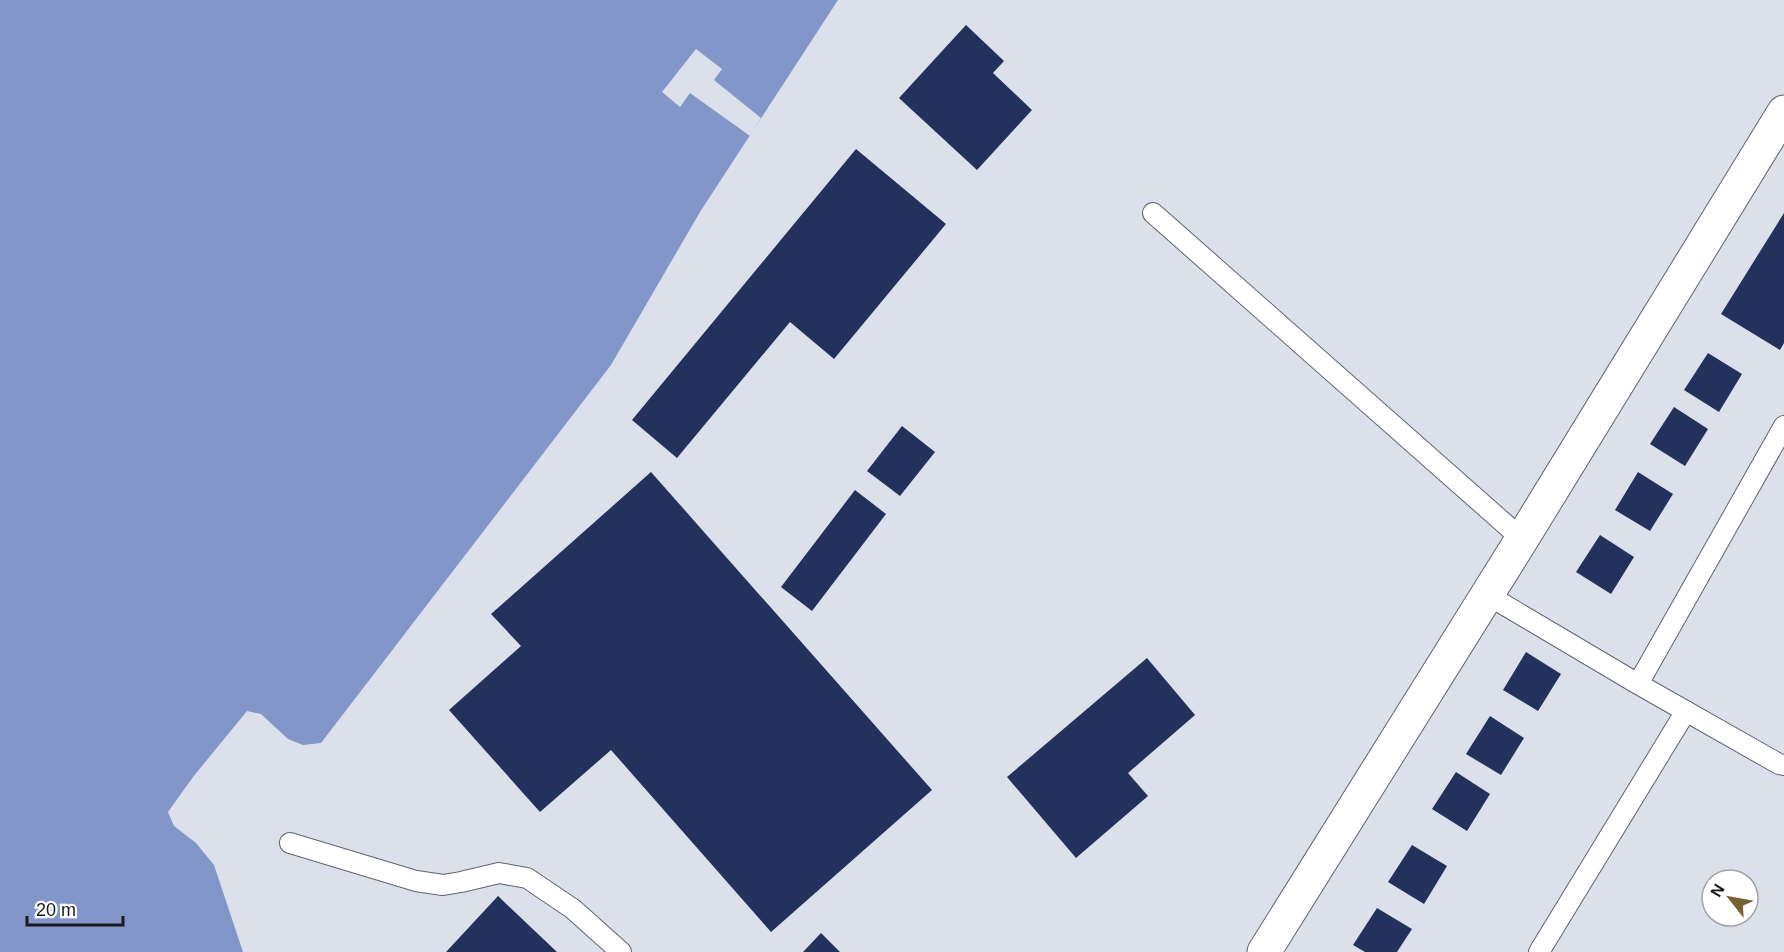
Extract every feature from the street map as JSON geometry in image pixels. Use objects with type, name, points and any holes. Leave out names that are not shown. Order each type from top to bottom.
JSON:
[{"type":"street","points":[[1264,952],[1522,539],[1784,112]]},
{"type":"lane","points":[[1153,213],[1522,539]]},
{"type":"lane","points":[[1638,684],[1784,426]]},
{"type":"lane","points":[[1486,594],[1638,684],[1784,765]]},
{"type":"lane","points":[[1539,952],[1686,711]]},
{"type":"lane","points":[[290,843],[416,881],[443,885],[499,873],[527,878],[573,909],[621,952]]},
{"type":"water","points":[[0,0],[838,0],[700,212],[611,365],[321,743],[303,745],[288,739],[261,714],[247,711],[193,777],[168,812],[174,826],[196,843],[214,865],[243,952],[0,952]]},
{"type":"pier","points":[[696,49],[722,69],[714,80],[761,118],[750,136],[690,93],[680,107],[662,92]]},
{"type":"building","points":[[966,25],[1004,61],[993,73],[1032,110],[977,170],[899,98]]},
{"type":"building","points":[[856,149],[946,224],[834,359],[790,322],[677,458],[632,420]]},
{"type":"building","points":[[1784,213],[1784,343],[1780,350],[1721,314]]},
{"type":"building","points":[[1708,353],[1742,374],[1719,412],[1684,390]]},
{"type":"building","points":[[1674,407],[1708,429],[1685,466],[1650,444]]},
{"type":"building","points":[[902,426],[935,452],[900,496],[867,471]]},
{"type":"building","points":[[651,472],[932,790],[771,932],[611,750],[540,812],[449,710],[521,646],[491,614]]},
{"type":"building","points":[[1638,472],[1673,494],[1650,531],[1615,510]]},
{"type":"building","points":[[855,490],[886,514],[812,611],[781,587]]},
{"type":"building","points":[[1600,535],[1634,557],[1611,594],[1576,572]]},
{"type":"building","points":[[1526,652],[1561,674],[1538,711],[1503,690]]},
{"type":"building","points":[[1147,658],[1195,715],[1128,773],[1148,796],[1076,858],[1007,777]]},
{"type":"building","points":[[1490,716],[1524,738],[1501,775],[1466,754]]},
{"type":"building","points":[[1456,772],[1490,794],[1467,831],[1432,809]]},
{"type":"building","points":[[1412,845],[1447,866],[1424,904],[1388,882]]},
{"type":"building","points":[[498,896],[557,952],[446,952]]},
{"type":"building","points":[[1377,908],[1412,929],[1397,952],[1365,952],[1353,945]]},
{"type":"building","points":[[821,933],[840,952],[803,952]]}]
